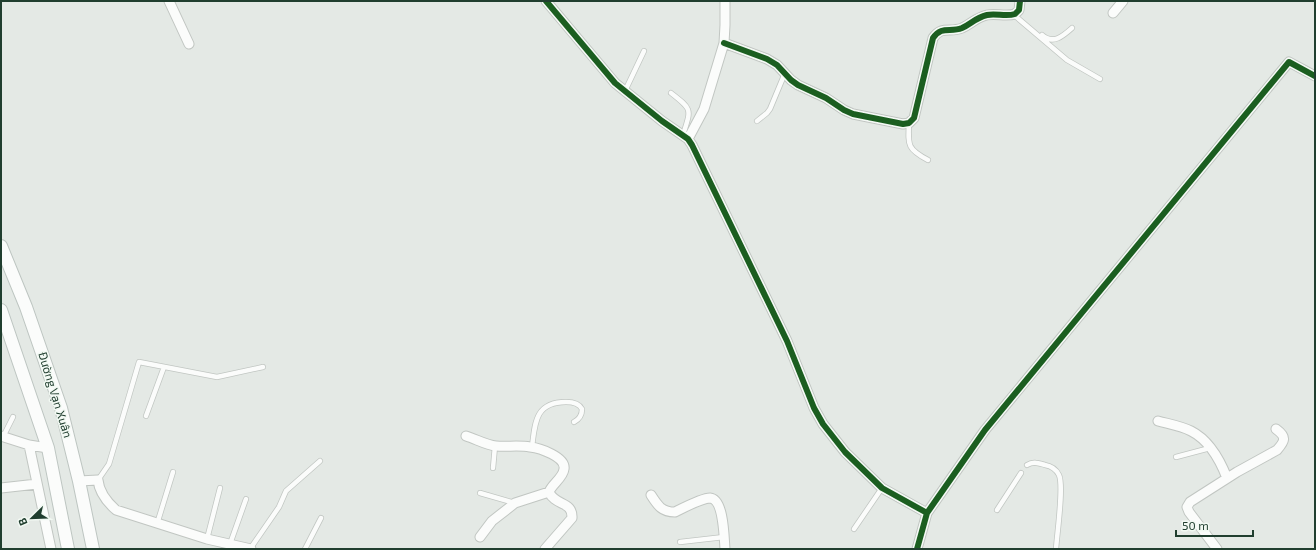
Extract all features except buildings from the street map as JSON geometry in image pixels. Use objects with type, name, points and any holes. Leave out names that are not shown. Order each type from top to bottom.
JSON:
[{"type":"main road","name":"Đường Vạn Xuân","points":[[1,246],[26,307],[61,408],[93,549]]},
{"type":"main road","name":"Đường Vạn Xuân","points":[[1,310],[48,448],[68,549]]},
{"type":"street","points":[[169,1],[189,44]]},
{"type":"street","points":[[546,1],[615,83],[685,137],[692,145],[787,341],[814,408],[820,419],[831,436],[845,452],[882,488],[927,513]]},
{"type":"street","points":[[685,137],[704,109],[724,43],[726,25],[725,1]]},
{"type":"street","points":[[724,43],[767,59],[798,85],[826,98],[844,110],[853,114],[903,124],[909,123],[914,118],[933,38],[937,32],[963,28],[977,18],[988,15],[1015,14],[1020,1]]},
{"type":"street","points":[[1113,13],[1123,1]]},
{"type":"street","points":[[917,549],[927,513],[986,430],[1289,62],[1315,76]]},
{"type":"street","points":[[1158,421],[1191,431],[1203,440],[1221,464],[1227,478]]},
{"type":"street","points":[[1217,549],[1189,512],[1187,507],[1190,502],[1227,478],[1277,450],[1283,444],[1284,438],[1282,433],[1276,429]]},
{"type":"street","points":[[2,436],[29,445],[48,448]]},
{"type":"street","points":[[466,436],[495,446],[532,447],[557,456],[563,462],[564,469],[560,477],[551,486],[549,492],[551,497],[569,507],[572,512],[572,518],[545,549]]},
{"type":"street","points":[[29,445],[51,549]]},
{"type":"street","points":[[78,481],[98,480],[98,485],[107,502],[116,510],[157,524],[251,549]]},
{"type":"street","points":[[1,488],[37,484]]},
{"type":"street","points":[[480,537],[492,521],[515,503],[549,492]]},
{"type":"street","points":[[651,496],[658,506],[664,511],[670,512],[675,512],[705,499],[710,498],[715,500],[721,509],[725,549]]},
{"type":"lane","points":[[1015,14],[1045,38],[1049,39],[1061,37],[1072,28]]},
{"type":"lane","points":[[1015,14],[1067,60],[1100,79]]},
{"type":"lane","points":[[625,91],[644,51]]},
{"type":"lane","points":[[757,121],[770,109],[784,73]]},
{"type":"lane","points":[[671,93],[689,109],[685,137]]},
{"type":"lane","points":[[909,123],[908,141],[910,147],[916,153],[928,160]]},
{"type":"lane","points":[[98,480],[109,464],[139,362],[216,376],[263,366]]},
{"type":"lane","points":[[146,416],[164,367]]},
{"type":"lane","points":[[532,447],[535,426],[540,411],[546,406],[557,402],[578,404],[582,409],[582,413],[580,418],[574,422]]},
{"type":"lane","points":[[2,436],[13,417]]},
{"type":"lane","points":[[493,468],[495,446]]},
{"type":"lane","points":[[1176,457],[1210,448]]},
{"type":"lane","points":[[251,549],[279,507],[286,491],[320,461]]},
{"type":"lane","points":[[1027,465],[1035,462],[1051,466],[1060,476],[1060,508],[1056,549]]},
{"type":"lane","points":[[157,524],[174,472]]},
{"type":"lane","points":[[997,510],[1021,472]]},
{"type":"lane","points":[[207,538],[220,488]]},
{"type":"lane","points":[[854,529],[882,488]]},
{"type":"lane","points":[[480,493],[515,503]]},
{"type":"lane","points":[[230,544],[246,499]]},
{"type":"lane","points":[[305,549],[321,518]]},
{"type":"lane","points":[[680,542],[724,537]]},
{"type":"cycle path","points":[[546,1],[615,83],[662,121],[688,139],[787,341],[814,408],[823,424],[845,452],[882,488],[927,513]]},
{"type":"cycle path","points":[[724,43],[767,59],[777,65],[791,80],[798,85],[826,98],[844,110],[853,114],[903,124],[909,123],[914,118],[933,38],[936,34],[943,30],[962,28],[987,15],[1015,14],[1019,10],[1020,1]]},
{"type":"cycle path","points":[[917,549],[927,513],[985,430],[1289,62],[1315,76]]}]
